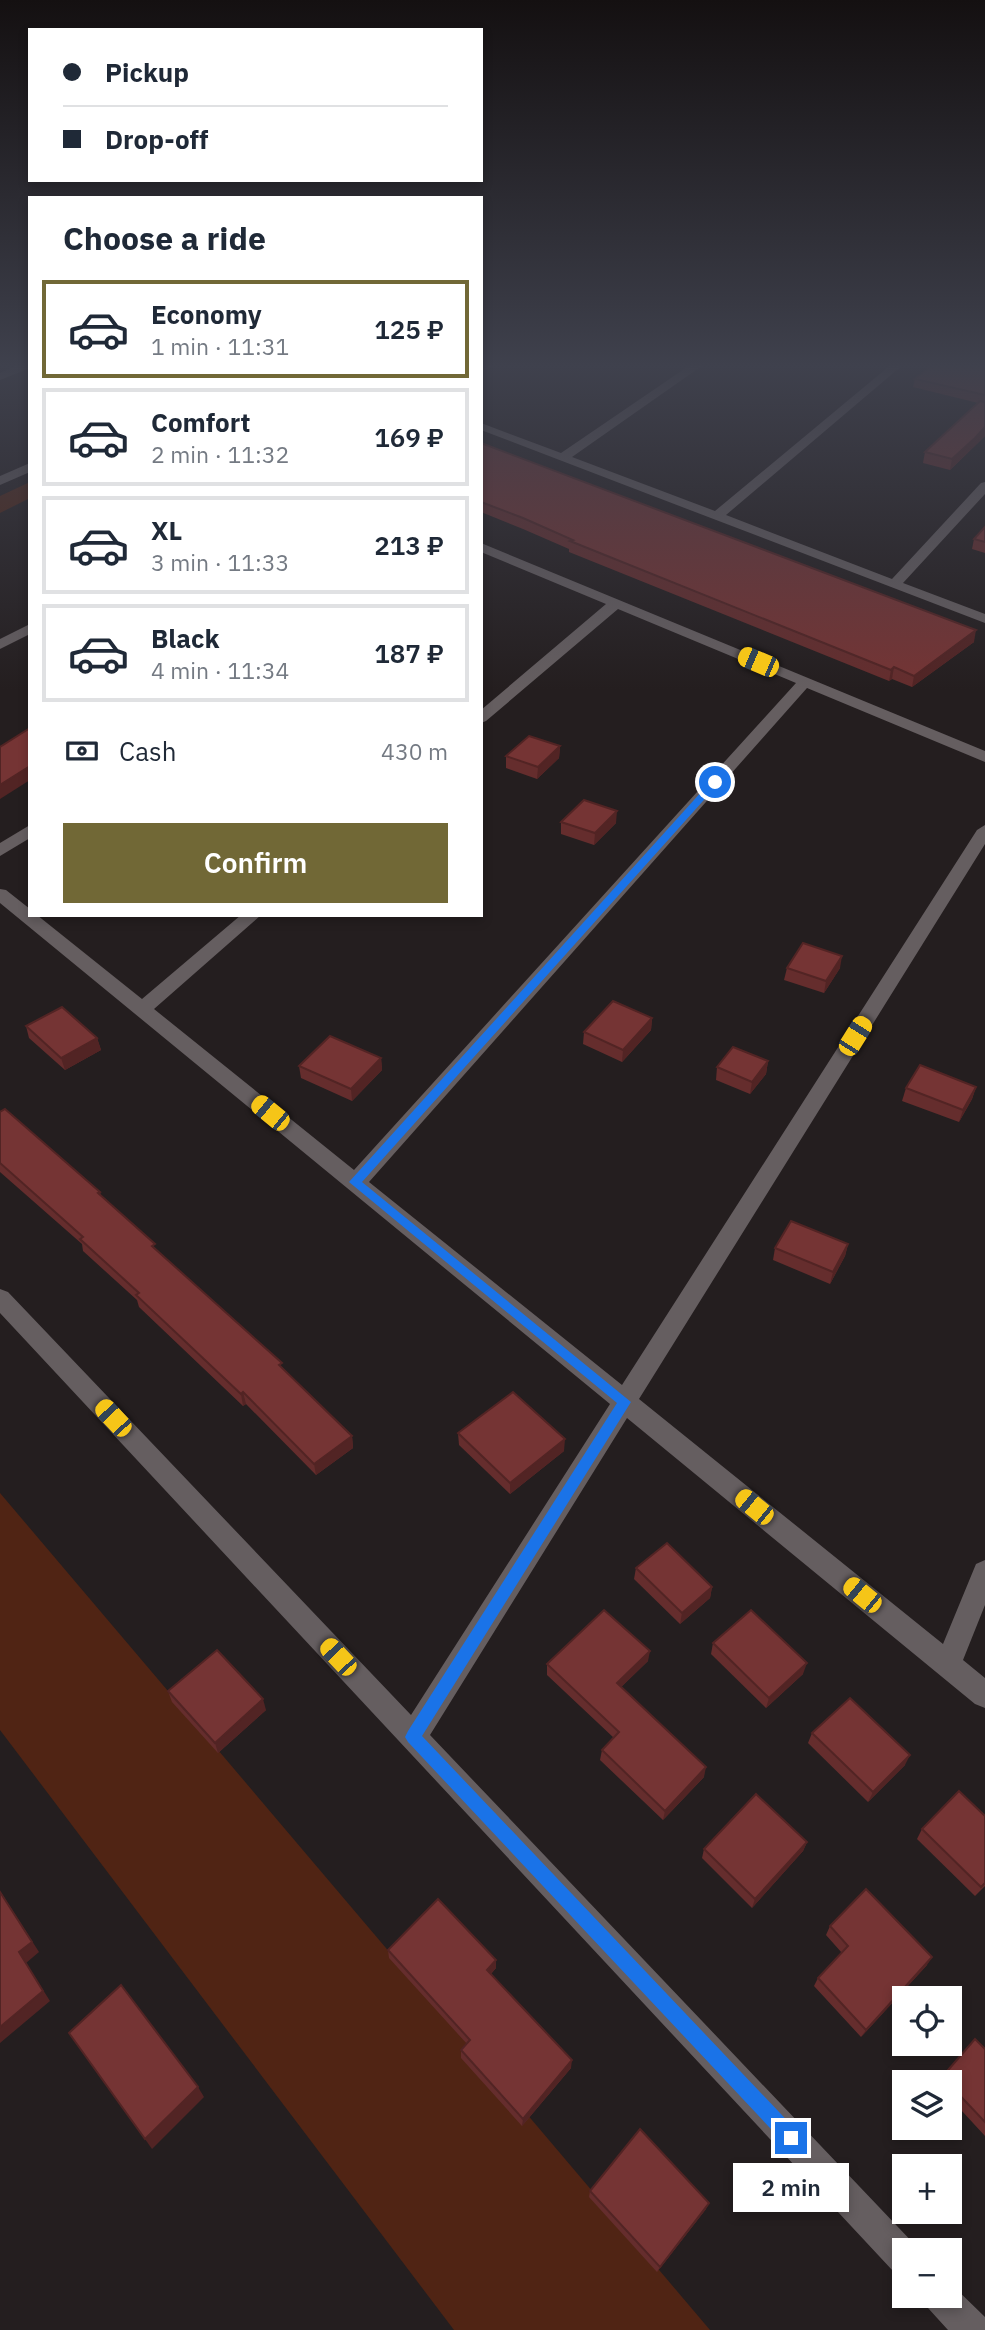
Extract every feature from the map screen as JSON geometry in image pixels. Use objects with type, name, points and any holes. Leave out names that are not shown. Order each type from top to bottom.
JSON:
[{"type":"street","points":[[0,481],[20,472]]},
{"type":"street","points":[[601,472],[985,619]]},
{"type":"street","points":[[717,516],[770,472]]},
{"type":"street","points":[[895,584],[985,486]]},
{"type":"street","points":[[483,548],[985,757]]},
{"type":"street","points":[[483,716],[616,603]]},
{"type":"street","points":[[0,645],[28,629]]},
{"type":"street","points":[[355,1182],[805,682]]},
{"type":"street","points":[[413,1737],[985,830]]},
{"type":"street","points":[[0,851],[28,831]]},
{"type":"street","points":[[0,894],[28,917]]},
{"type":"street","points":[[28,917],[985,1695]]},
{"type":"street","points":[[142,1009],[250,917]]},
{"type":"street","points":[[0,1298],[892,2245]]},
{"type":"street","points":[[948,1665],[985,1572]]},
{"type":"street","points":[[951,2308],[972,2330]]},
{"type":"shaded area","points":[[28,483],[28,499],[0,513],[0,496]]},
{"type":"shaded area","points":[[0,1493],[710,2330],[454,2330],[0,1730]]},
{"type":"building","points":[[483,472],[557,472],[976,630],[914,676],[894,667],[891,670],[570,541],[573,540],[483,503]]},
{"type":"building","points":[[985,527],[985,542],[974,539]]},
{"type":"building","points":[[28,729],[28,767],[0,785],[0,747]]},
{"type":"building","points":[[529,736],[560,746],[538,767],[506,756]]},
{"type":"building","points":[[584,800],[617,811],[595,833],[561,822]]},
{"type":"building","points":[[803,943],[842,956],[826,981],[787,968]]},
{"type":"building","points":[[613,1001],[652,1018],[623,1050],[584,1032]]},
{"type":"building","points":[[62,1007],[97,1038],[61,1058],[26,1026]]},
{"type":"building","points":[[330,1036],[381,1058],[351,1089],[299,1066]]},
{"type":"building","points":[[733,1047],[768,1061],[752,1082],[717,1067]]},
{"type":"building","points":[[920,1065],[976,1087],[963,1110],[906,1088]]},
{"type":"building","points":[[5,1109],[100,1192],[98,1193],[155,1244],[152,1246],[282,1363],[279,1365],[352,1436],[314,1464],[243,1392],[241,1394],[136,1295],[139,1293],[80,1239],[83,1237],[0,1163],[0,1112]]},
{"type":"building","points":[[791,1221],[848,1244],[833,1272],[775,1248]]},
{"type":"building","points":[[513,1392],[565,1439],[510,1483],[458,1433]]},
{"type":"building","points":[[667,1543],[712,1587],[682,1613],[636,1568]]},
{"type":"building","points":[[604,1610],[650,1651],[617,1683],[706,1767],[665,1811],[602,1750],[619,1732],[547,1664]]},
{"type":"building","points":[[751,1610],[807,1663],[769,1698],[713,1643]]},
{"type":"building","points":[[217,1650],[263,1699],[215,1743],[168,1691]]},
{"type":"building","points":[[850,1698],[910,1755],[873,1792],[812,1733]]},
{"type":"building","points":[[959,1791],[985,1816],[985,1883],[981,1887],[922,1829]]},
{"type":"building","points":[[756,1794],[807,1842],[755,1899],[704,1849]]},
{"type":"building","points":[[866,1889],[932,1957],[906,1986],[892,1986],[892,2001],[866,2030],[818,1978],[848,1946],[830,1926]]},
{"type":"building","points":[[0,1892],[32,1942],[19,1952],[43,1991],[0,2027]]},
{"type":"building","points":[[438,1899],[496,1960],[487,1970],[572,2060],[523,2119],[461,2050],[470,2040],[388,1950]]},
{"type":"building","points":[[121,1985],[198,2087],[145,2139],[69,2033]]},
{"type":"building","points":[[975,2039],[985,2049],[985,2122],[962,2098],[962,2070],[948,2070]]},
{"type":"building","points":[[640,2129],[709,2203],[660,2267],[590,2191]]},
{"type":"route","points":[[715,782],[355,1182],[624,1402],[413,1737],[791,2138]]}]
